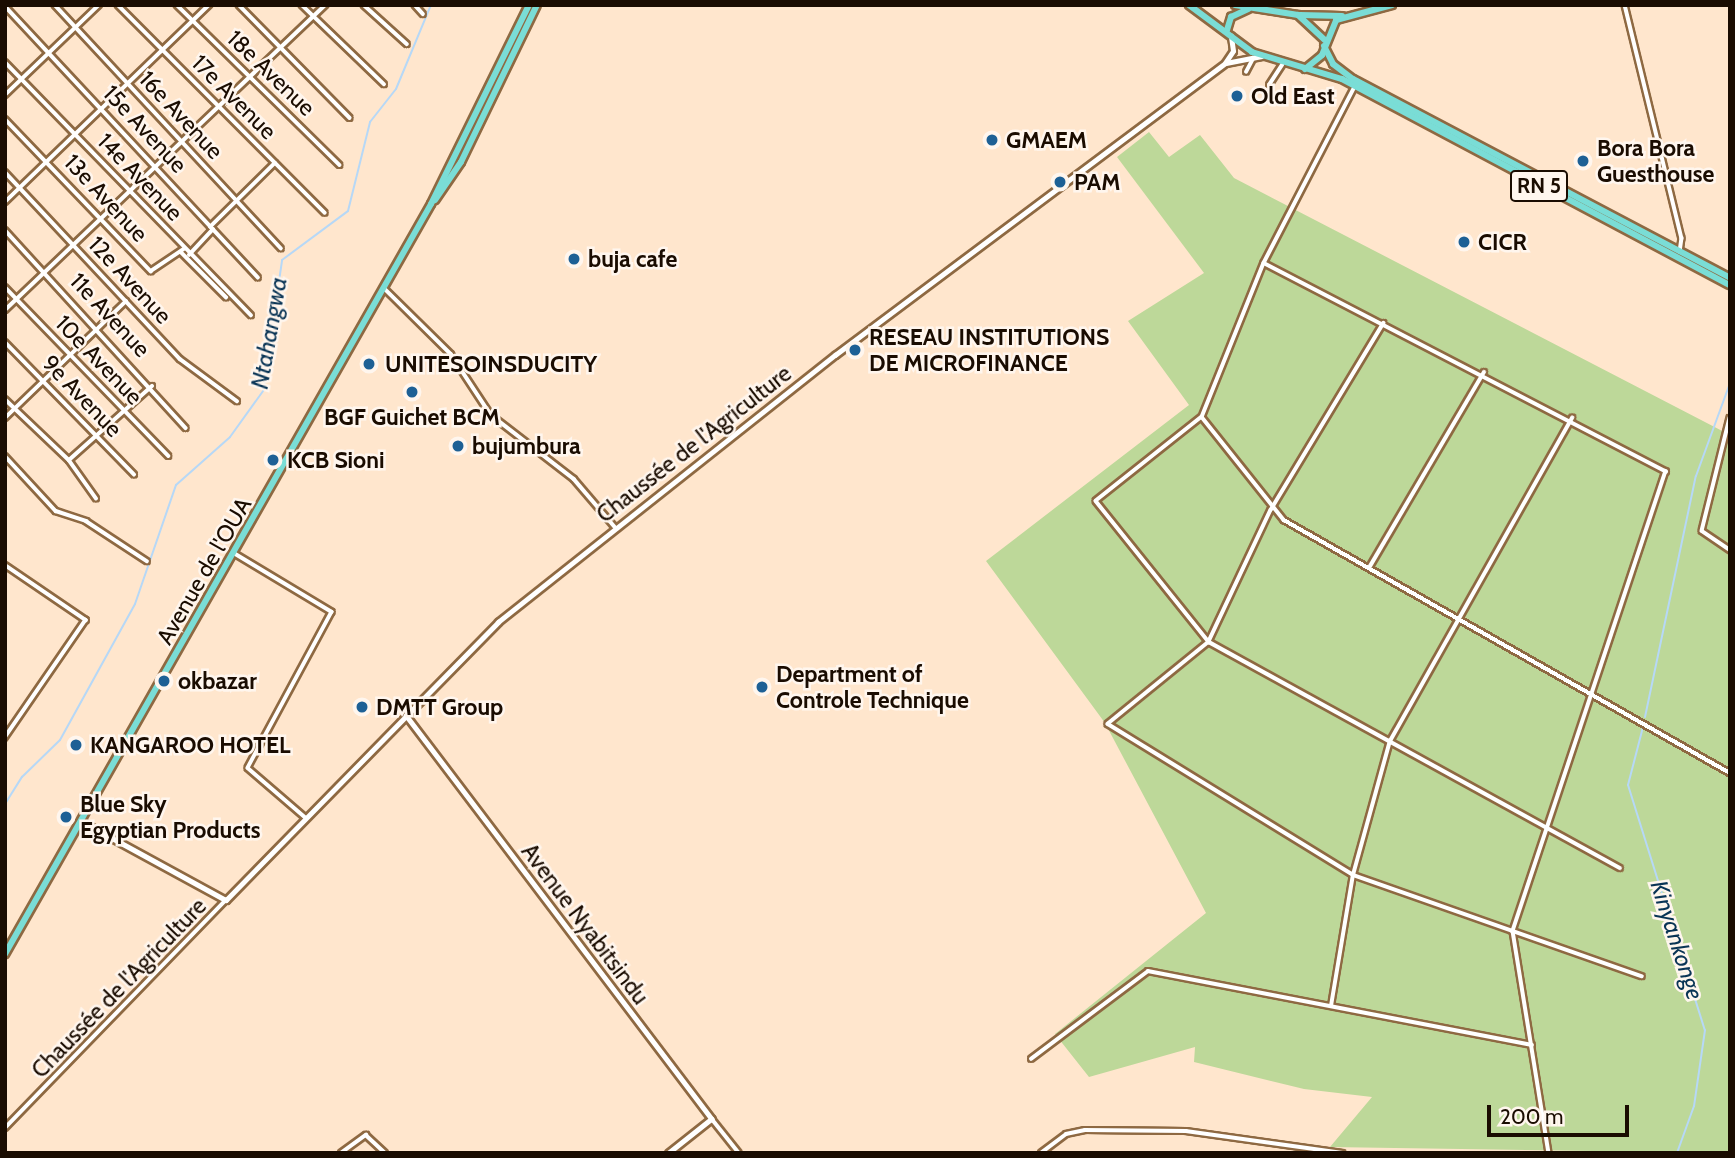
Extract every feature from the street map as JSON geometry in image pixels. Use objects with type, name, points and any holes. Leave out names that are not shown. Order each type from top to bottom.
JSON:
[{"type":"main road","name":"Avenue de l'OUA","points":[[457,161],[529,5]]},
{"type":"main road","name":"Avenue de l'OUA","points":[[5,954],[457,161],[537,5]]},
{"type":"main road","points":[[1189,5],[1229,32],[1257,58],[1353,84]]},
{"type":"main road","points":[[1235,5],[1298,15],[1349,16]]},
{"type":"main road","points":[[1304,70],[1318,60],[1332,24],[1349,16],[1392,5]]},
{"type":"main road","points":[[1229,32],[1235,13],[1251,9]]},
{"type":"main road","points":[[1298,15],[1325,43],[1333,64],[1353,84]]},
{"type":"main road","name":"RN 5","points":[[1353,84],[1678,254],[1730,278]]},
{"type":"main road","name":"RN 5","points":[[1678,254],[1730,285]]},
{"type":"street","name":"16e Avenue","points":[[55,5],[281,248]]},
{"type":"street","points":[[5,95],[99,5]]},
{"type":"street","name":"17e Avenue","points":[[118,5],[326,213]]},
{"type":"street","name":"18e Avenue","points":[[177,5],[340,165]]},
{"type":"street","points":[[5,202],[209,5]]},
{"type":"street","points":[[239,5],[350,118]]},
{"type":"street","points":[[302,5],[384,85]]},
{"type":"street","points":[[5,310],[248,75],[325,5]]},
{"type":"street","points":[[364,5],[407,44]]},
{"type":"street","points":[[415,5],[424,14]]},
{"type":"street","points":[[1625,5],[1682,238],[1678,254]]},
{"type":"street","name":"15e Avenue","points":[[5,6],[258,277]]},
{"type":"street","points":[[1225,63],[1233,51],[1229,32]]},
{"type":"street","points":[[1246,72],[1257,58]]},
{"type":"street","name":"Chaussée de l'Agriculture","points":[[5,1128],[305,817],[498,622],[615,527],[1225,63],[1257,58]]},
{"type":"street","name":"14e Avenue","points":[[5,62],[129,190],[183,251],[251,315]]},
{"type":"street","points":[[1269,85],[1282,65]]},
{"type":"street","points":[[1353,84],[1264,263],[1202,417],[1097,501],[1209,642],[1620,867]]},
{"type":"street","name":"13e Avenue","points":[[5,119],[151,271],[183,251]]},
{"type":"street","points":[[190,255],[212,228],[275,163]]},
{"type":"street","name":"12e Avenue","points":[[5,172],[180,359],[237,401]]},
{"type":"street","name":"11e Avenue","points":[[5,230],[152,386],[186,428]]},
{"type":"street","points":[[183,251],[226,297]]},
{"type":"street","points":[[1264,263],[1484,372],[1666,471],[1551,831],[1513,931],[1549,1153]]},
{"type":"street","name":"10e Avenue","points":[[5,287],[169,456]]},
{"type":"street","points":[[384,288],[451,354],[491,415],[574,479],[615,527]]},
{"type":"street","points":[[5,418],[126,300]]},
{"type":"street","points":[[1384,323],[1271,510],[1209,642],[1108,724],[1353,875],[1642,976]]},
{"type":"street","name":"9e Avenue","points":[[5,342],[134,474]]},
{"type":"street","points":[[1369,568],[1484,372]]},
{"type":"street","points":[[67,460],[97,437],[152,386]]},
{"type":"street","points":[[5,399],[67,460],[96,498]]},
{"type":"street","points":[[1202,417],[1271,510],[1730,772]]},
{"type":"street","points":[[1331,1006],[1353,875],[1390,741],[1456,616],[1572,418]]},
{"type":"street","points":[[1730,418],[1702,531],[1730,550]]},
{"type":"street","points":[[5,456],[56,511],[86,521],[147,561]]},
{"type":"street","points":[[234,553],[332,612],[248,768],[305,817]]},
{"type":"street","points":[[5,565],[86,620],[5,738]]},
{"type":"street","name":"Avenue Nyabitsindu","points":[[405,715],[739,1153]]},
{"type":"street","name":"Chaussée de l'Agriculture","points":[[82,821],[226,900]]},
{"type":"street","points":[[1031,1059],[1144,971],[1532,1045]]},
{"type":"street","points":[[669,1153],[712,1119]]},
{"type":"street","points":[[1041,1153],[1069,1133],[1097,1130],[1186,1131],[1342,1153]]},
{"type":"street","points":[[341,1153],[366,1135],[384,1153]]},
{"type":"green space","points":[[1149,132],[1169,157],[1200,135],[1234,178],[1730,435],[1730,1153],[1330,1147],[1372,1097],[1304,1089],[1194,1062],[1195,1047],[1089,1077],[1055,1034],[1206,913],[1105,723],[986,561],[1189,405],[1128,321],[1204,273],[1117,157]]},
{"type":"waterway","name":"Ntahangwa","points":[[5,804],[22,777],[60,740],[135,604],[176,485],[230,437],[263,391],[282,260],[348,211],[370,122],[396,89],[431,5]]},
{"type":"waterway","name":"Kinyankonge","points":[[1645,717],[1696,476],[1730,383]]},
{"type":"waterway","name":"Kinyankonge","points":[[1643,727],[1628,785],[1705,1030],[1694,1106],[1677,1153]]},
{"type":"place","name":"Old East","points":[[1237,96]]},
{"type":"place","name":"GMAEM","points":[[992,140]]},
{"type":"place","name":"Bora Bora Guesthouse","points":[[1583,161]]},
{"type":"place","name":"PAM","points":[[1060,182]]},
{"type":"place","name":"CICR","points":[[1464,242]]},
{"type":"place","name":"buja cafe","points":[[574,259]]},
{"type":"place","name":"RESEAU INSTITUTIONS DE MICROFINANCE","points":[[855,350]]},
{"type":"place","name":"UNITESOINSDUCITY","points":[[369,364]]},
{"type":"place","name":"BGF Guichet BCM","points":[[412,392]]},
{"type":"place","name":"bujumbura","points":[[458,446]]},
{"type":"place","name":"KCB Sioni","points":[[273,460]]},
{"type":"place","name":"okbazar","points":[[164,681]]},
{"type":"place","name":"Department of Controle Technique","points":[[762,687]]},
{"type":"place","name":"DMTT Group","points":[[362,707]]},
{"type":"place","name":"KANGAROO HOTEL","points":[[76,745]]},
{"type":"place","name":"Blue Sky Egyptian Products","points":[[66,817]]}]
